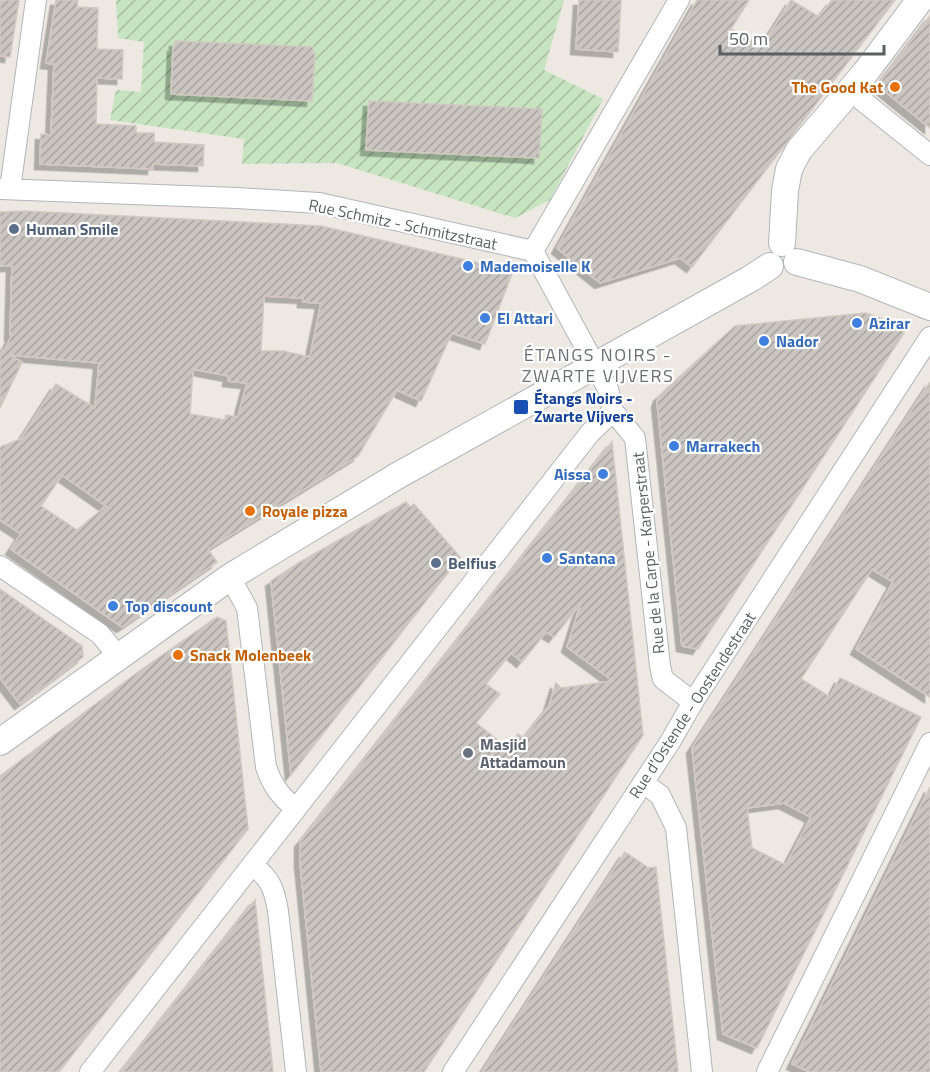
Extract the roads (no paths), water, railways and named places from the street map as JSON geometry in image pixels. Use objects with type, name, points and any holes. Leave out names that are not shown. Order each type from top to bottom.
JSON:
[{"type":"street","points":[[5,189],[36,0]]},
{"type":"street","points":[[595,365],[533,251],[679,0]]},
{"type":"street","points":[[0,742],[230,577],[397,476],[770,266],[774,270],[785,272],[790,270],[784,191],[789,170],[799,150],[920,0]]},
{"type":"street","points":[[849,90],[930,155]]},
{"type":"street","name":"Rue Schmitz - Schmitzstraat","points":[[5,189],[237,198],[319,204],[533,251]]},
{"type":"street","points":[[790,252],[930,307]]},
{"type":"street","name":"Rue d'Ostende - Oostendestraat","points":[[453,1072],[643,783],[930,337]]},
{"type":"street","name":"Rue de la Carpe - Karperstraat","points":[[595,365],[608,389],[613,411],[635,438],[663,679],[693,702]]},
{"type":"street","points":[[90,1072],[590,433],[613,411]]},
{"type":"street","points":[[0,566],[100,634],[118,656]]},
{"type":"street","points":[[230,577],[247,608],[266,767],[271,782],[281,796],[295,808]]},
{"type":"street","points":[[767,1072],[930,743]]},
{"type":"street","points":[[643,783],[660,795],[676,828],[702,1072]]},
{"type":"street","points":[[253,865],[267,877],[274,891],[296,1072]]},
{"type":"place","name":"The Good Kat","points":[[895,87]]},
{"type":"place","name":"Human Smile","points":[[14,229]]},
{"type":"place","name":"Mademoiselle K","points":[[468,266]]},
{"type":"place","name":"El Attari","points":[[485,318]]},
{"type":"place","name":"Azirar","points":[[857,323]]},
{"type":"place","name":"Nador","points":[[764,341]]},
{"type":"place","name":"Étangs Noirs - Zwarte Vijvers","points":[[521,407]]},
{"type":"place","name":"Marrakech","points":[[674,446]]},
{"type":"place","name":"Aissa","points":[[603,474]]},
{"type":"place","name":"Royale pizza","points":[[250,511]]},
{"type":"place","name":"Santana","points":[[547,558]]},
{"type":"place","name":"Belfius","points":[[436,563]]},
{"type":"place","name":"Top discount","points":[[113,606]]},
{"type":"place","name":"Snack Molenbeek","points":[[178,655]]},
{"type":"place","name":"Masjid Attadamoun","points":[[468,753]]},
{"type":"district","name":"ÉTANGS NOIRS - ZWARTE VIJVERS","points":[[598,365]]}]
